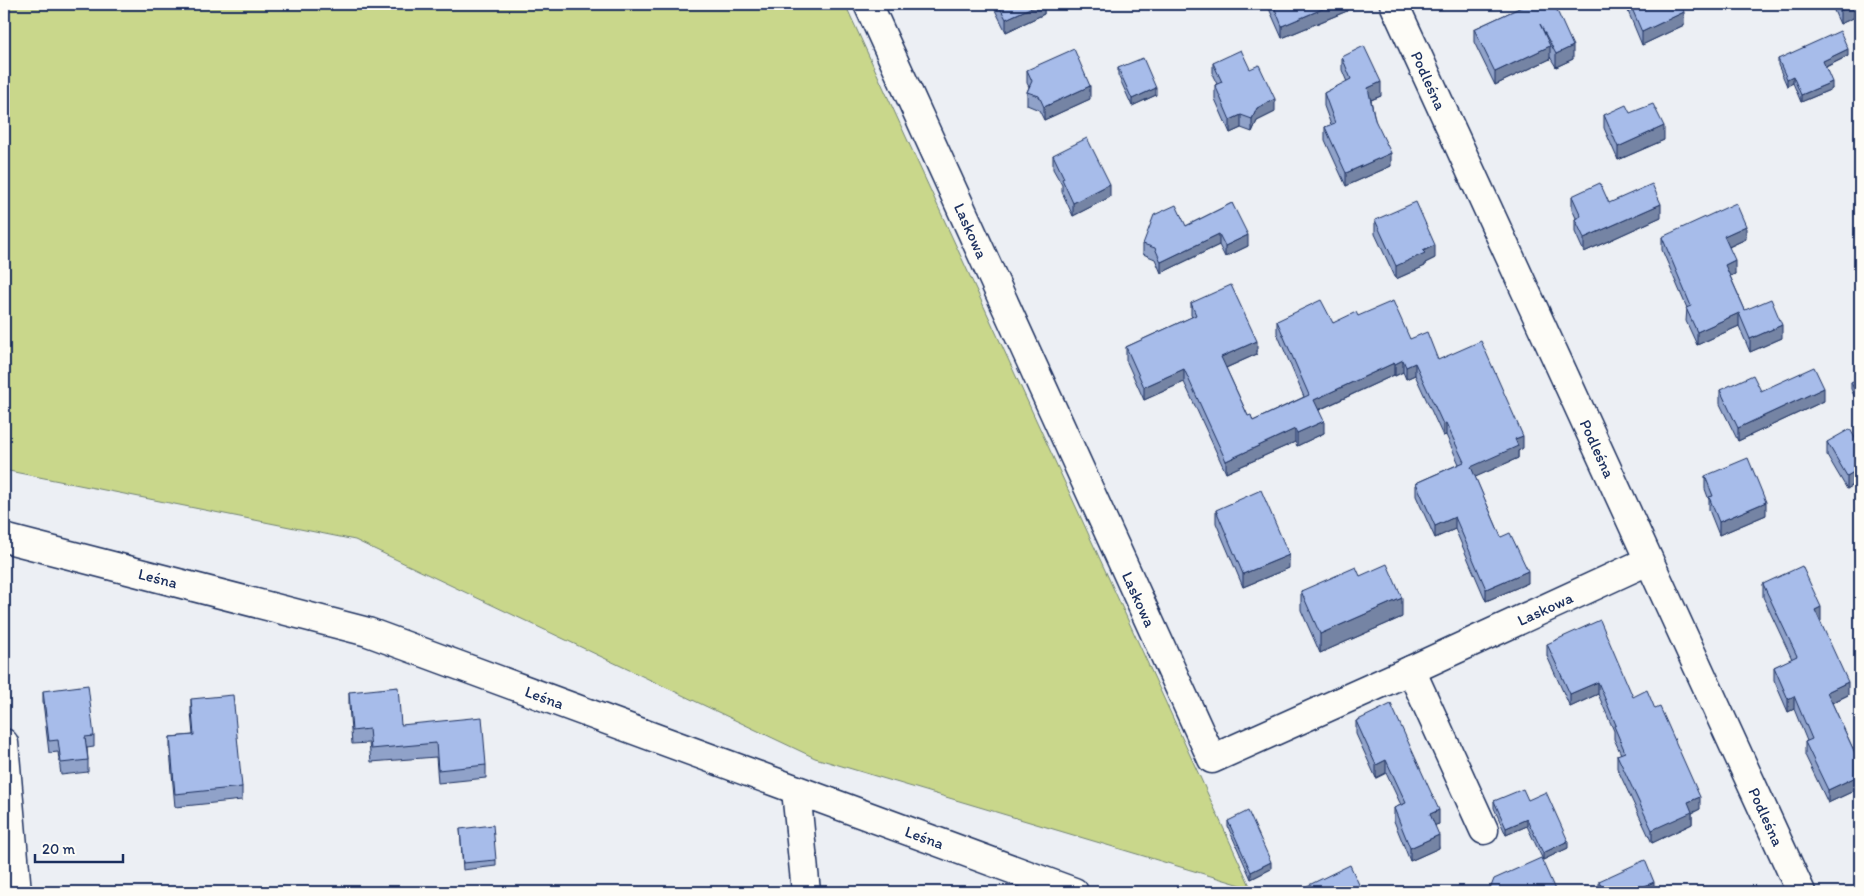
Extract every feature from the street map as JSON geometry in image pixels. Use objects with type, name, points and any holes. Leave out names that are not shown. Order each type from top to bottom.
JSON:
[{"type":"street","name":"Laskowa","points":[[868,4],[1212,759],[1648,561]]},
{"type":"street","name":"Podleśna","points":[[1394,4],[1800,892]]},
{"type":"street","name":"Leśna","points":[[4,538],[368,632],[1074,892]]},
{"type":"street","points":[[1411,670],[1484,830]]},
{"type":"street","points":[[4,743],[17,892]]},
{"type":"street","points":[[796,790],[806,892]]},
{"type":"green space","points":[[4,4],[845,4],[1251,888],[815,758],[355,540],[4,470]]},
{"type":"building","points":[[998,4],[1039,4],[1006,19]]},
{"type":"building","points":[[1273,4],[1334,4],[1282,26]]},
{"type":"building","points":[[1528,4],[1554,4],[1573,46],[1556,54],[1540,24],[1550,46],[1495,72],[1474,29]]},
{"type":"building","points":[[1630,4],[1681,4],[1684,12],[1642,32]]},
{"type":"building","points":[[1837,4],[1856,4],[1840,11]]},
{"type":"building","points":[[1840,31],[1848,49],[1823,61],[1832,82],[1801,95],[1793,76],[1787,79],[1778,59]]},
{"type":"building","points":[[1364,46],[1381,82],[1368,88],[1375,120],[1391,153],[1346,173],[1325,127],[1335,123],[1324,93],[1351,79],[1342,57]]},
{"type":"building","points":[[1074,49],[1090,86],[1044,107],[1039,96],[1027,92],[1032,81],[1027,70]]},
{"type":"building","points":[[1241,50],[1250,69],[1259,65],[1275,99],[1257,108],[1252,119],[1241,115],[1230,120],[1215,85],[1222,82],[1213,63]]},
{"type":"building","points":[[1143,58],[1156,88],[1132,99],[1118,68]]},
{"type":"building","points":[[1653,104],[1664,126],[1618,147],[1604,115],[1626,105],[1630,113]]},
{"type":"building","points":[[1087,138],[1110,184],[1073,203],[1053,155]]},
{"type":"building","points":[[1600,183],[1609,203],[1652,184],[1661,204],[1584,238],[1575,219],[1581,216],[1572,196]]},
{"type":"building","points":[[1416,202],[1435,245],[1423,251],[1425,253],[1396,266],[1375,220]]},
{"type":"building","points":[[1232,203],[1248,235],[1225,246],[1219,234],[1161,262],[1155,248],[1143,244],[1154,215],[1176,205],[1186,226]]},
{"type":"building","points":[[1736,203],[1746,226],[1724,236],[1735,260],[1725,265],[1745,310],[1771,299],[1782,325],[1750,339],[1739,313],[1697,332],[1686,308],[1691,306],[1662,237]]},
{"type":"building","points":[[1231,285],[1257,341],[1221,357],[1248,416],[1251,415],[1253,421],[1309,395],[1277,321],[1321,300],[1333,323],[1356,312],[1358,316],[1393,301],[1410,339],[1427,332],[1438,360],[1481,341],[1523,436],[1515,439],[1518,446],[1471,467],[1501,537],[1510,533],[1528,571],[1486,589],[1455,517],[1435,526],[1416,483],[1464,462],[1446,423],[1443,424],[1415,363],[1406,367],[1403,360],[1394,363],[1314,400],[1324,421],[1297,433],[1295,429],[1226,461],[1184,369],[1144,387],[1126,347],[1196,315],[1191,303]]},
{"type":"building","points":[[1814,367],[1824,388],[1738,428],[1720,390],[1753,375],[1761,391]]},
{"type":"building","points":[[1860,378],[1860,403],[1851,382]]},
{"type":"building","points":[[1850,429],[1860,447],[1860,468],[1847,476],[1827,442]]},
{"type":"building","points":[[1748,458],[1766,502],[1719,522],[1709,497],[1713,496],[1705,476]]},
{"type":"building","points":[[1261,490],[1289,555],[1243,574],[1216,510]]},
{"type":"building","points":[[1387,564],[1402,598],[1320,634],[1301,591],[1356,567],[1360,576]]},
{"type":"building","points":[[1802,566],[1821,607],[1815,610],[1848,682],[1827,692],[1860,764],[1860,775],[1828,790],[1805,742],[1812,739],[1794,696],[1788,699],[1774,667],[1797,656],[1763,584]]},
{"type":"building","points":[[1600,620],[1633,697],[1647,690],[1655,709],[1660,707],[1700,797],[1688,802],[1692,812],[1652,830],[1617,755],[1625,752],[1598,682],[1570,694],[1547,644]]},
{"type":"building","points":[[88,685],[94,736],[85,737],[88,760],[61,763],[58,740],[49,741],[43,691]]},
{"type":"building","points":[[398,687],[401,725],[482,717],[486,765],[438,770],[436,743],[371,749],[369,729],[352,731],[349,692]]},
{"type":"building","points":[[233,695],[242,787],[175,794],[170,737],[194,735],[191,699]]},
{"type":"building","points":[[1391,704],[1439,810],[1430,814],[1439,835],[1410,848],[1394,808],[1406,803],[1386,760],[1376,765],[1356,721]]},
{"type":"building","points":[[1523,789],[1528,800],[1546,792],[1568,841],[1543,853],[1527,819],[1506,828],[1494,801]]},
{"type":"building","points":[[1248,811],[1271,862],[1251,872],[1228,821]]},
{"type":"building","points":[[493,825],[496,860],[463,863],[460,829]]},
{"type":"building","points":[[1541,858],[1556,892],[1489,892],[1494,879]]},
{"type":"building","points":[[1645,860],[1654,882],[1631,892],[1604,892],[1599,881]]},
{"type":"building","points":[[1350,865],[1362,891],[1310,892],[1307,886]]}]
